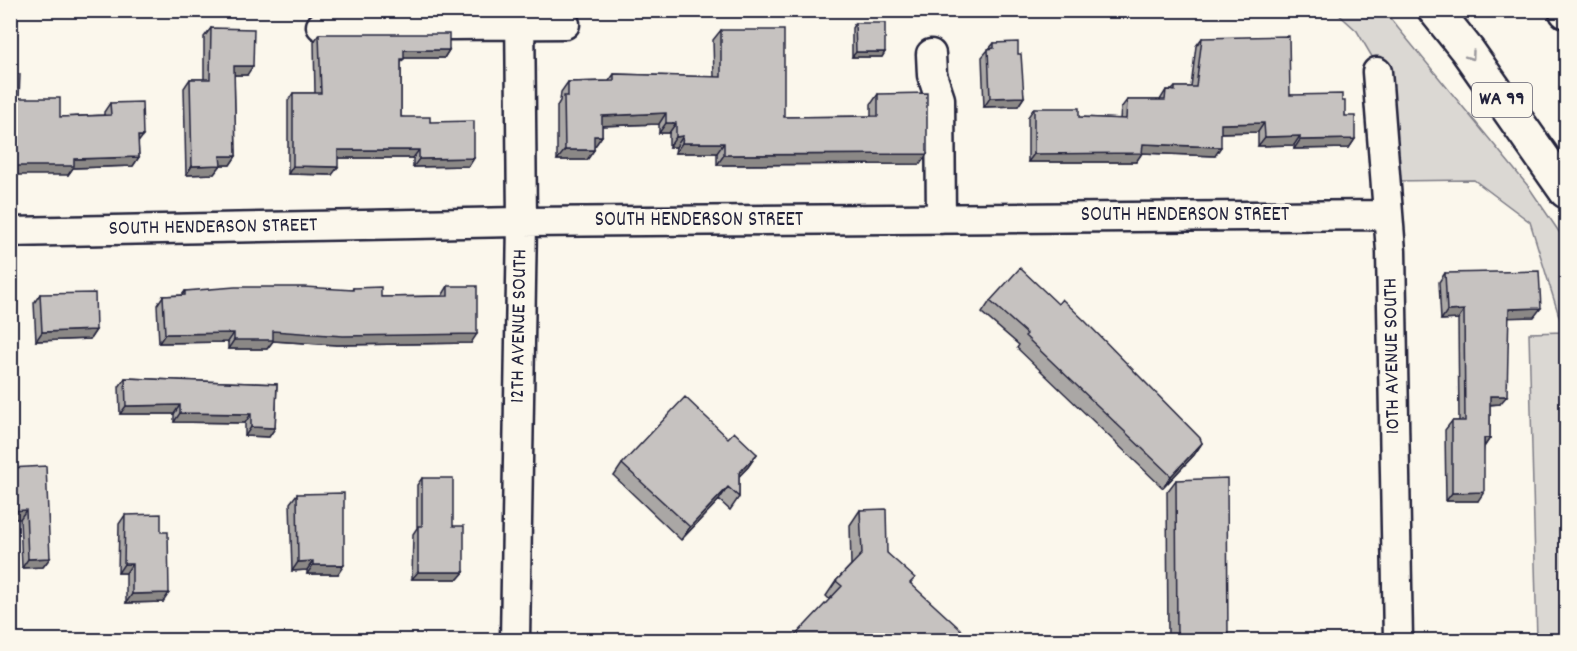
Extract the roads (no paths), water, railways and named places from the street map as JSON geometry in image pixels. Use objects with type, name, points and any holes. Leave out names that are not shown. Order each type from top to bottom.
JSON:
[{"type":"highway","name":"WA 99","points":[[1435,10],[1467,50],[1566,191]]},
{"type":"street","points":[[321,26],[521,17],[565,24]]},
{"type":"street","name":"12TH AVENUE SOUTH","points":[[515,640],[522,222],[521,17]]},
{"type":"street","points":[[931,54],[932,75],[940,99],[941,219]]},
{"type":"street","name":"10TH AVENUE SOUTH","points":[[1377,72],[1391,251],[1398,640]]},
{"type":"street","name":"SOUTH HENDERSON STREET","points":[[10,232],[522,222],[1388,215]]}]
